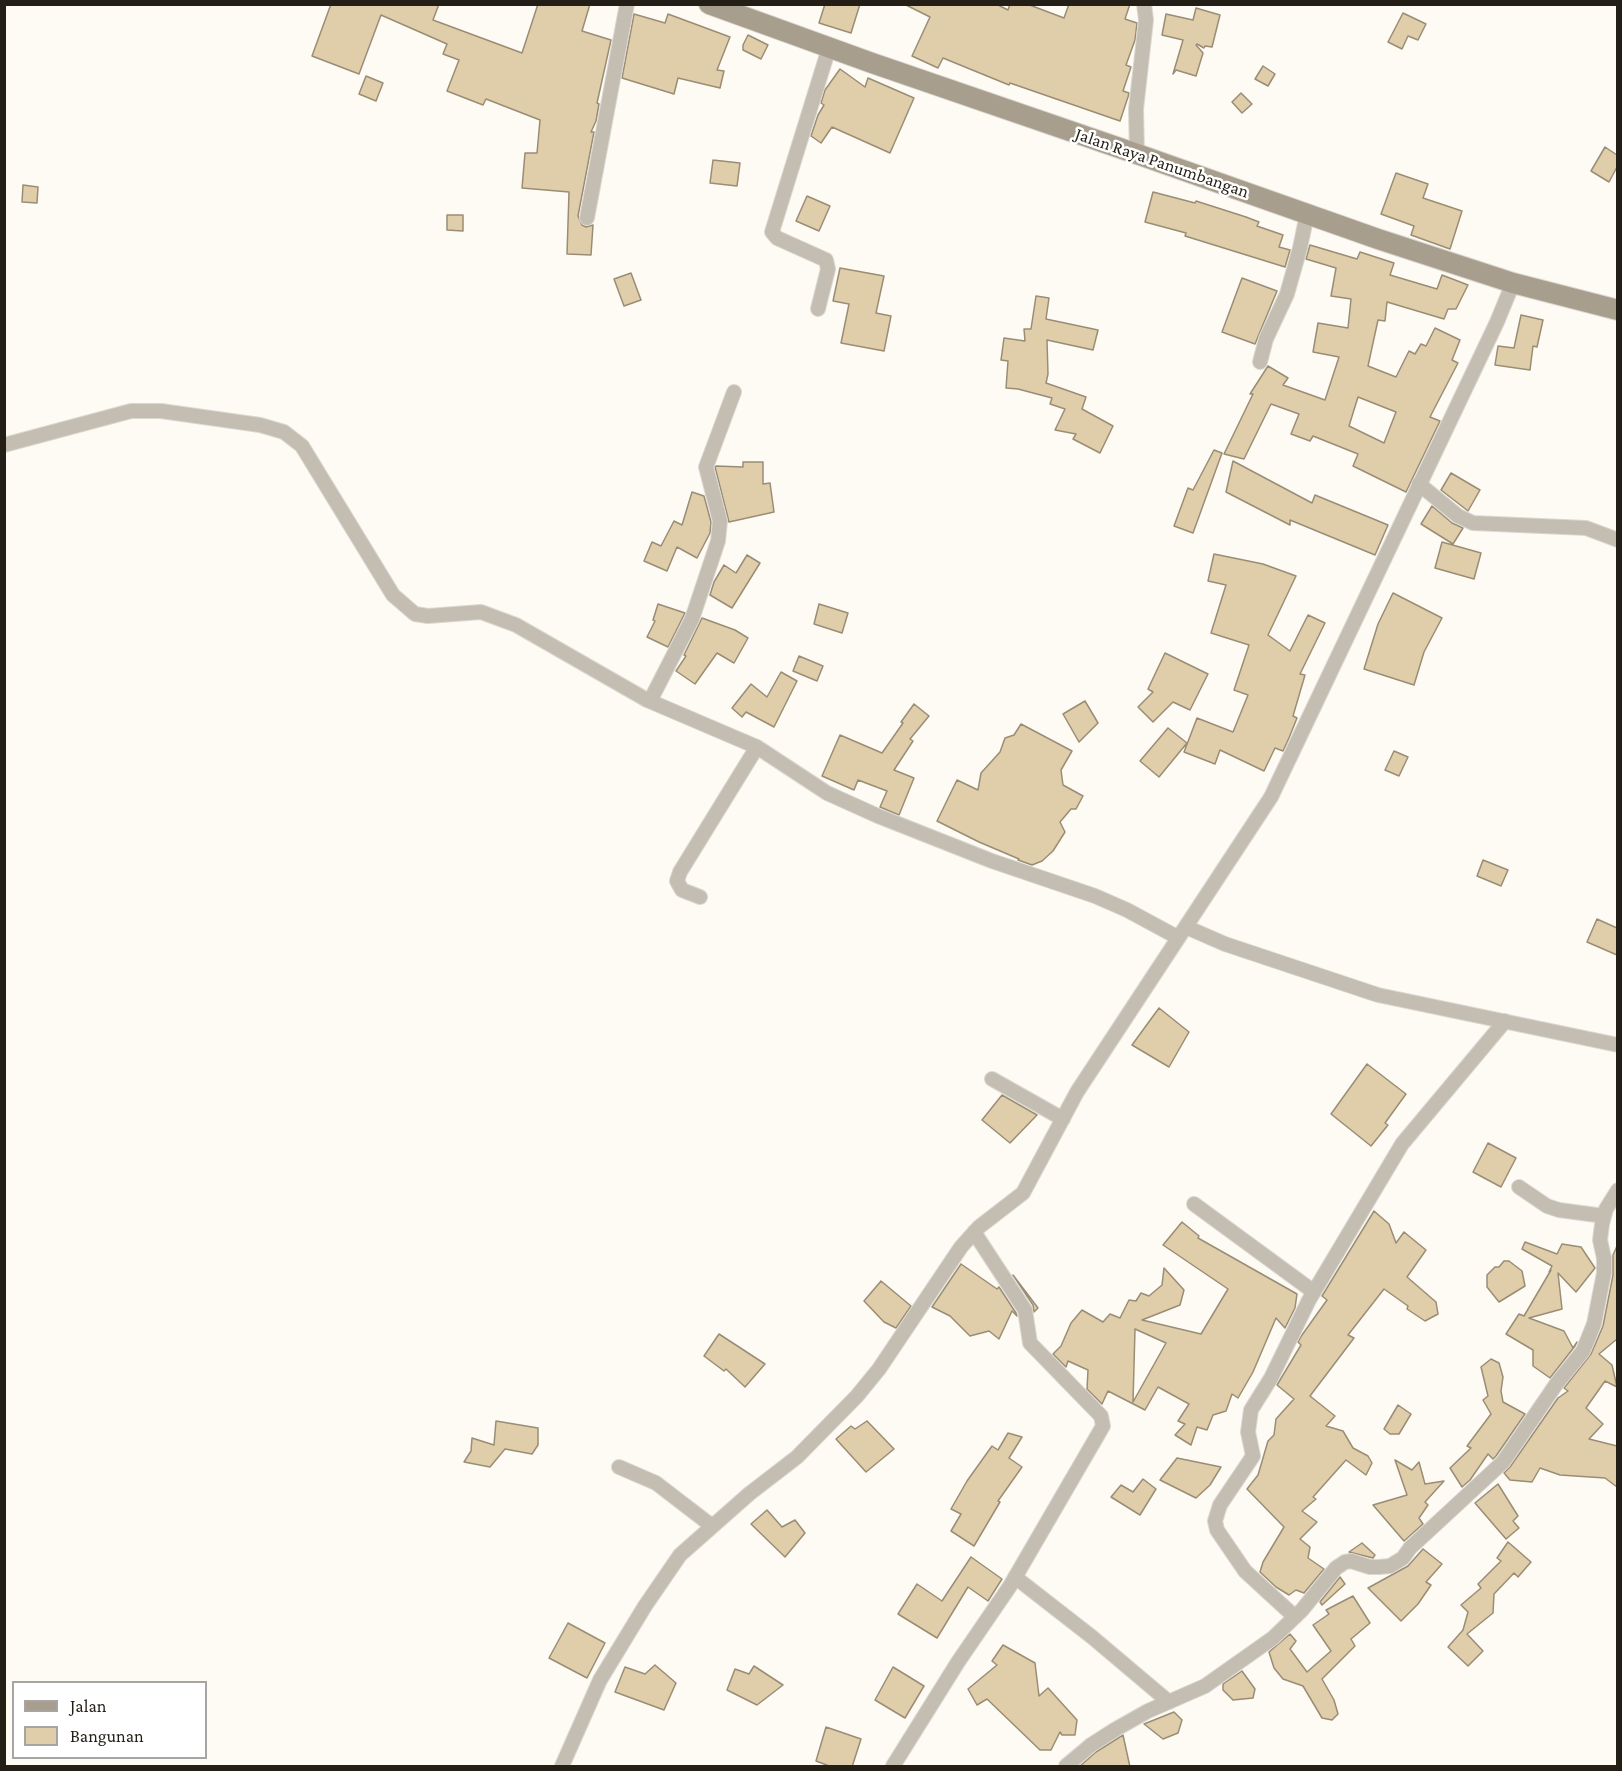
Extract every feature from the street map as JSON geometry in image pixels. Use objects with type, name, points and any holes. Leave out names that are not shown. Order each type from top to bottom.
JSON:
[{"type":"main road","name":"Jalan Raya Panumbangan","points":[[709,4],[829,48],[1513,284],[1617,310]]},
{"type":"street","points":[[587,218],[627,4]]},
{"type":"street","points":[[1137,154],[1136,109],[1146,20],[1144,4]]},
{"type":"street","points":[[818,309],[828,269],[826,260],[777,238],[772,231],[829,48]]},
{"type":"street","points":[[1260,362],[1266,339],[1287,294],[1307,214]]},
{"type":"street","points":[[562,1767],[600,1680],[680,1555],[807,1448],[857,1396],[879,1369],[961,1247],[974,1232],[1023,1193],[1077,1092],[1271,797],[1513,284]]},
{"type":"street","points":[[650,701],[692,619],[717,541],[720,521],[706,467],[734,392]]},
{"type":"street","points":[[4,445],[131,411],[161,411],[249,423],[284,432],[302,446],[393,595],[414,614],[428,616],[481,612],[516,625],[650,701],[757,747],[827,793],[878,816],[992,861],[1095,896],[1182,932],[1378,995],[1617,1045]]},
{"type":"street","points":[[1419,484],[1458,516],[1473,523],[1586,528],[1617,540]]},
{"type":"street","points":[[700,897],[682,890],[677,881],[680,872],[757,747]]},
{"type":"street","points":[[1295,1617],[1245,1571],[1217,1530],[1215,1521],[1220,1505],[1253,1456],[1248,1432],[1251,1410],[1271,1378],[1314,1292],[1402,1144],[1505,1021]]},
{"type":"street","points":[[992,1079],[1062,1119]]},
{"type":"street","points":[[1519,1187],[1547,1206],[1559,1210],[1604,1216]]},
{"type":"street","points":[[1066,1767],[1091,1745],[1116,1729],[1205,1686],[1273,1638],[1295,1617],[1336,1568],[1345,1562],[1351,1561],[1370,1567],[1379,1567],[1390,1566],[1402,1558],[1503,1462],[1557,1383],[1583,1351],[1594,1324],[1604,1273],[1604,1258],[1600,1240],[1604,1216],[1617,1190]]},
{"type":"street","points":[[1194,1204],[1314,1292]]},
{"type":"street","points":[[893,1767],[958,1662],[1015,1577],[1100,1431],[1103,1421],[1101,1416],[1030,1343],[1028,1317],[1025,1310],[974,1232]]},
{"type":"street","points":[[619,1467],[656,1483],[712,1526]]},
{"type":"street","points":[[1015,1577],[1092,1637],[1168,1702]]},
{"type":"building","points":[[331,4],[439,4],[433,20],[522,53],[538,4],[590,4],[582,31],[611,40],[597,103],[599,104],[596,121],[591,132],[594,132],[578,216],[582,225],[586,227],[593,225],[591,255],[567,254],[569,192],[522,188],[525,153],[537,153],[540,120],[486,99],[483,105],[447,91],[459,60],[443,54],[447,44],[381,15],[359,74],[312,56]]},
{"type":"building","points":[[825,4],[860,4],[851,33],[819,23]]},
{"type":"building","points":[[904,4],[996,4],[1008,10],[1010,4],[1027,4],[1064,18],[1069,4],[1130,4],[1125,19],[1137,23],[1135,40],[1126,65],[1131,67],[1123,91],[1129,93],[1120,121],[1010,83],[1009,85],[943,58],[938,68],[912,56],[930,17]]},
{"type":"building","points":[[1196,8],[1220,15],[1212,47],[1205,46],[1204,48],[1196,45],[1203,53],[1196,76],[1176,70],[1173,74],[1183,40],[1162,35],[1166,14],[1193,20]]},
{"type":"building","points":[[1403,13],[1426,24],[1418,40],[1408,36],[1402,49],[1388,42]]},
{"type":"building","points":[[634,14],[665,23],[668,14],[730,37],[717,70],[724,71],[720,88],[678,78],[674,94],[622,78]]},
{"type":"building","points":[[748,35],[768,45],[761,59],[743,50]]},
{"type":"building","points":[[1263,66],[1275,74],[1268,86],[1255,79]]},
{"type":"building","points":[[840,69],[865,87],[868,78],[914,98],[890,153],[832,127],[821,143],[811,136],[824,105],[821,103],[825,90]]},
{"type":"building","points":[[366,76],[383,83],[376,101],[359,94]]},
{"type":"building","points":[[1241,93],[1252,104],[1242,113],[1232,102]]},
{"type":"building","points":[[1605,147],[1617,155],[1617,167],[1609,182],[1591,171]]},
{"type":"building","points":[[713,160],[740,163],[737,186],[710,183]]},
{"type":"building","points":[[1396,173],[1428,184],[1423,198],[1462,211],[1450,249],[1411,235],[1414,226],[1381,214]]},
{"type":"building","points":[[23,185],[38,187],[37,203],[22,202]]},
{"type":"building","points":[[1153,192],[1195,203],[1196,201],[1246,217],[1259,222],[1257,226],[1283,235],[1279,247],[1290,250],[1285,267],[1185,236],[1186,233],[1145,222]]},
{"type":"building","points":[[807,196],[830,206],[819,231],[796,221]]},
{"type":"building","points":[[447,215],[463,215],[463,231],[447,230]]},
{"type":"building","points":[[1310,245],[1357,259],[1360,252],[1394,263],[1390,275],[1437,289],[1442,275],[1468,285],[1456,309],[1448,309],[1444,319],[1387,302],[1385,321],[1378,320],[1368,366],[1396,377],[1409,351],[1415,354],[1421,344],[1426,346],[1435,328],[1460,340],[1452,360],[1458,363],[1430,417],[1440,421],[1406,492],[1353,466],[1358,454],[1313,436],[1310,441],[1291,434],[1299,414],[1271,404],[1244,459],[1224,454],[1253,394],[1250,394],[1268,366],[1288,378],[1283,385],[1325,400],[1339,357],[1313,352],[1318,323],[1348,328],[1351,299],[1331,296],[1336,268],[1306,259]],"holes":[[[1358,397],[1396,412],[1384,443],[1349,426]]]},
{"type":"building","points":[[840,268],[884,276],[876,313],[891,316],[884,351],[841,343],[849,304],[833,301]]},
{"type":"building","points":[[631,273],[641,300],[624,306],[614,279]]},
{"type":"building","points":[[1242,278],[1277,291],[1255,344],[1222,332]]},
{"type":"building","points":[[1036,296],[1049,298],[1046,319],[1098,330],[1093,350],[1047,340],[1046,383],[1086,397],[1082,409],[1113,426],[1100,453],[1073,439],[1076,434],[1055,430],[1065,409],[1050,404],[1052,398],[1006,388],[1008,361],[1001,360],[1004,338],[1025,341],[1024,329],[1031,329]]},
{"type":"building","points":[[1521,315],[1543,320],[1537,347],[1533,346],[1530,370],[1495,365],[1498,346],[1514,348]]},
{"type":"building","points":[[1214,450],[1222,453],[1193,533],[1174,526],[1188,488],[1193,490]]},
{"type":"building","points":[[1233,461],[1312,503],[1315,495],[1388,525],[1375,555],[1290,520],[1290,525],[1226,492]]},
{"type":"building","points":[[743,462],[763,462],[763,484],[770,483],[774,512],[729,522],[715,467],[743,467]]},
{"type":"building","points":[[1451,473],[1480,490],[1468,511],[1441,490]]},
{"type":"building","points":[[692,492],[704,496],[711,522],[710,533],[697,558],[677,547],[667,571],[644,561],[652,542],[661,546],[674,521],[682,525]]},
{"type":"building","points":[[1432,506],[1452,523],[1463,528],[1453,544],[1421,524]]},
{"type":"building","points":[[1442,542],[1481,553],[1474,579],[1435,568]]},
{"type":"building","points":[[1214,554],[1263,564],[1296,576],[1268,635],[1290,651],[1308,615],[1325,623],[1300,674],[1305,675],[1293,716],[1297,718],[1289,738],[1283,751],[1275,748],[1264,771],[1220,750],[1215,764],[1184,752],[1197,718],[1233,732],[1248,695],[1234,690],[1249,645],[1211,633],[1226,585],[1208,581]]},
{"type":"building","points":[[747,555],[760,563],[732,608],[710,595],[714,582],[724,565],[736,573]]},
{"type":"building","points":[[1393,593],[1442,618],[1424,652],[1414,685],[1364,669],[1378,624]]},
{"type":"building","points":[[658,604],[685,613],[668,647],[647,637],[655,621],[653,620]]},
{"type":"building","points":[[819,604],[848,613],[842,633],[814,624]]},
{"type":"building","points":[[702,618],[735,630],[748,638],[734,663],[717,653],[695,684],[676,671],[686,656],[684,655]]},
{"type":"building","points":[[1165,653],[1208,674],[1190,710],[1173,702],[1153,722],[1138,707],[1153,692],[1148,689]]},
{"type":"building","points":[[799,656],[823,666],[817,681],[793,671]]},
{"type":"building","points":[[781,672],[797,681],[774,727],[746,712],[742,717],[732,708],[751,684],[767,697]]},
{"type":"building","points":[[1085,701],[1098,723],[1079,742],[1063,714]]},
{"type":"building","points":[[914,704],[929,716],[910,739],[913,741],[894,770],[914,778],[899,815],[880,807],[887,791],[858,780],[854,790],[822,776],[840,735],[882,753]]},
{"type":"building","points":[[1021,724],[1072,751],[1061,770],[1063,785],[1083,796],[1076,809],[1071,809],[1060,822],[1065,832],[1053,851],[1042,861],[1032,865],[937,821],[957,780],[978,790],[981,773],[1000,752],[1005,738],[1014,735]]},
{"type":"building","points":[[1168,728],[1187,743],[1159,777],[1140,761]]},
{"type":"building","points":[[1394,751],[1408,757],[1399,776],[1385,770]]},
{"type":"building","points":[[1483,860],[1508,870],[1501,886],[1477,876]]},
{"type":"building","points":[[1597,919],[1617,928],[1617,955],[1587,942]]},
{"type":"building","points":[[1159,1008],[1189,1032],[1169,1067],[1132,1045]]},
{"type":"building","points":[[1367,1064],[1406,1094],[1385,1123],[1388,1125],[1371,1146],[1331,1114]]},
{"type":"building","points":[[1002,1095],[1037,1115],[1010,1143],[982,1120]]},
{"type":"building","points":[[1488,1143],[1516,1158],[1501,1187],[1473,1172]]},
{"type":"building","points":[[1374,1211],[1389,1224],[1396,1243],[1404,1232],[1426,1250],[1407,1277],[1436,1302],[1438,1314],[1425,1321],[1384,1289],[1348,1335],[1354,1338],[1310,1396],[1335,1416],[1326,1426],[1343,1431],[1353,1448],[1368,1456],[1372,1463],[1366,1475],[1346,1460],[1313,1497],[1316,1499],[1302,1511],[1317,1522],[1300,1539],[1310,1547],[1308,1558],[1324,1569],[1304,1593],[1296,1590],[1289,1595],[1276,1587],[1260,1572],[1263,1562],[1284,1527],[1247,1489],[1258,1475],[1268,1441],[1274,1435],[1276,1419],[1294,1399],[1277,1385],[1301,1345],[1298,1342],[1302,1335],[1327,1300],[1322,1296]]},
{"type":"building","points":[[1182,1222],[1199,1236],[1198,1238],[1297,1294],[1295,1308],[1285,1328],[1276,1318],[1253,1372],[1238,1398],[1232,1394],[1226,1411],[1213,1415],[1207,1430],[1197,1427],[1191,1445],[1175,1435],[1185,1424],[1178,1421],[1189,1404],[1158,1387],[1145,1410],[1108,1391],[1102,1404],[1087,1389],[1088,1370],[1068,1361],[1066,1367],[1053,1354],[1061,1346],[1071,1323],[1082,1310],[1103,1322],[1110,1314],[1120,1318],[1129,1300],[1136,1301],[1141,1293],[1149,1296],[1162,1285],[1164,1268],[1184,1290],[1180,1305],[1142,1320],[1201,1334],[1228,1289],[1163,1245]],"holes":[[[1135,1329],[1166,1343],[1133,1402]]]},
{"type":"building","points":[[1525,1242],[1557,1254],[1562,1244],[1581,1247],[1595,1268],[1576,1292],[1558,1273],[1562,1309],[1529,1318],[1564,1331],[1573,1348],[1577,1342],[1575,1346],[1550,1378],[1533,1366],[1533,1350],[1506,1334],[1519,1314],[1524,1316],[1552,1266],[1522,1249]]},
{"type":"building","points":[[1617,1246],[1617,1339],[1599,1354],[1612,1365],[1617,1387],[1605,1381],[1586,1408],[1603,1424],[1589,1439],[1617,1446],[1617,1487],[1605,1478],[1560,1475],[1540,1468],[1532,1482],[1510,1480],[1504,1473],[1558,1398],[1568,1391],[1564,1388],[1591,1354],[1603,1326],[1613,1275],[1613,1255]]},
{"type":"building","points":[[1504,1261],[1509,1261],[1522,1271],[1525,1286],[1499,1302],[1487,1287],[1487,1275]]},
{"type":"building","points":[[961,1264],[997,1289],[999,1287],[1016,1313],[1017,1316],[1012,1311],[999,1339],[989,1331],[970,1336],[950,1316],[932,1307]]},
{"type":"building","points":[[1013,1275],[1038,1308],[1034,1312],[1033,1305]]},
{"type":"building","points":[[881,1281],[911,1306],[896,1328],[884,1322],[864,1301]]},
{"type":"building","points":[[719,1334],[765,1364],[745,1387],[726,1369],[724,1371],[704,1356]]},
{"type":"building","points":[[1491,1359],[1499,1363],[1503,1377],[1501,1391],[1503,1402],[1525,1414],[1496,1456],[1493,1459],[1488,1454],[1470,1480],[1462,1487],[1450,1468],[1471,1448],[1467,1446],[1491,1414],[1483,1400],[1488,1396],[1481,1367]]},
{"type":"building","points":[[1398,1405],[1411,1414],[1399,1434],[1390,1434],[1384,1429]]},
{"type":"building","points":[[496,1421],[538,1428],[538,1445],[532,1454],[505,1449],[490,1467],[464,1462],[471,1451],[472,1438],[494,1445]]},
{"type":"building","points":[[867,1421],[894,1449],[866,1472],[836,1439],[851,1426],[855,1429]]},
{"type":"building","points":[[1008,1433],[1022,1437],[1009,1458],[1022,1467],[998,1501],[1000,1502],[974,1546],[951,1531],[961,1514],[951,1509],[967,1481],[992,1446],[998,1450]]},
{"type":"building","points":[[1177,1458],[1221,1467],[1210,1485],[1196,1498],[1160,1480]]},
{"type":"building","points":[[1395,1460],[1412,1470],[1419,1462],[1425,1484],[1444,1481],[1425,1502],[1428,1505],[1419,1518],[1423,1524],[1404,1541],[1373,1505],[1407,1495]]},
{"type":"building","points":[[1143,1479],[1156,1489],[1140,1515],[1111,1497],[1121,1485],[1133,1492]]},
{"type":"building","points":[[1498,1484],[1518,1516],[1513,1521],[1519,1528],[1506,1539],[1475,1503]]},
{"type":"building","points":[[767,1510],[782,1527],[795,1520],[805,1533],[785,1557],[751,1524]]},
{"type":"building","points":[[1508,1542],[1531,1562],[1518,1577],[1514,1573],[1494,1594],[1493,1613],[1467,1634],[1483,1651],[1468,1666],[1448,1647],[1463,1630],[1468,1612],[1461,1605],[1481,1588],[1478,1584],[1501,1561],[1497,1558]]},
{"type":"building","points":[[1362,1543],[1375,1555],[1373,1558],[1349,1552]]},
{"type":"building","points":[[1423,1549],[1442,1564],[1426,1582],[1431,1585],[1418,1604],[1401,1621],[1368,1588],[1408,1566]]},
{"type":"building","points":[[971,1557],[1002,1579],[988,1601],[968,1587],[937,1638],[898,1614],[917,1584],[942,1601]]},
{"type":"building","points":[[1340,1577],[1345,1584],[1322,1605],[1320,1602]]},
{"type":"building","points":[[1353,1596],[1370,1623],[1351,1639],[1355,1646],[1322,1679],[1334,1700],[1338,1714],[1332,1720],[1322,1718],[1303,1686],[1283,1679],[1274,1668],[1269,1652],[1290,1634],[1296,1641],[1290,1649],[1307,1672],[1331,1651],[1313,1625],[1329,1614],[1326,1610]]},
{"type":"building","points":[[568,1623],[605,1643],[587,1678],[549,1658]]},
{"type":"building","points":[[1003,1645],[1035,1663],[1039,1696],[1048,1688],[1077,1720],[1075,1735],[1062,1735],[1060,1732],[1051,1750],[1040,1750],[987,1699],[977,1705],[968,1689],[997,1665],[992,1661]]},
{"type":"building","points":[[655,1665],[676,1683],[664,1710],[615,1692],[625,1667],[645,1674]]},
{"type":"building","points":[[754,1666],[783,1685],[757,1705],[727,1690],[735,1669],[749,1674]]},
{"type":"building","points":[[893,1667],[924,1686],[905,1718],[875,1700]]},
{"type":"building","points":[[1242,1671],[1255,1689],[1253,1698],[1233,1700],[1223,1690],[1223,1684]]},
{"type":"building","points":[[1174,1712],[1182,1720],[1178,1733],[1163,1739],[1144,1724]]},
{"type":"building","points":[[826,1727],[861,1739],[852,1767],[832,1767],[816,1761]]},
{"type":"building","points":[[1123,1735],[1130,1767],[1079,1767],[1096,1752]]}]
